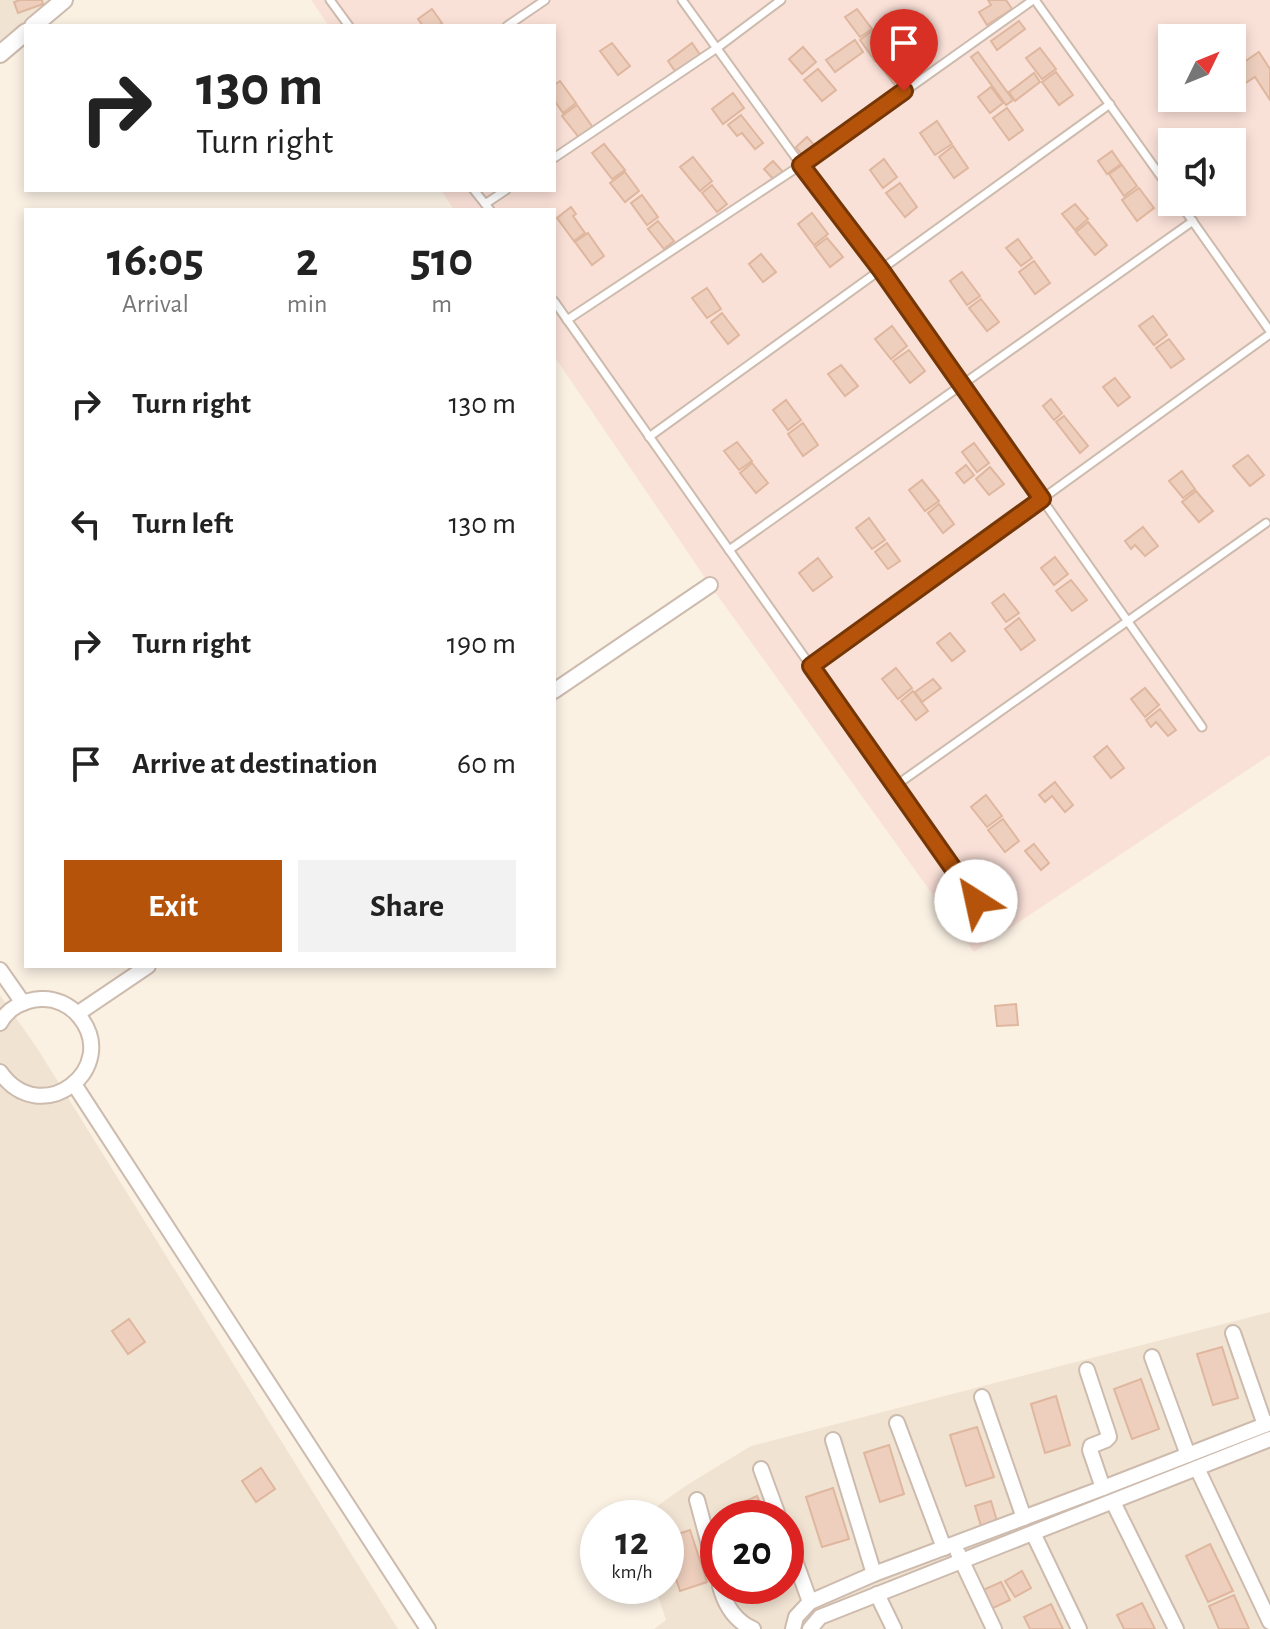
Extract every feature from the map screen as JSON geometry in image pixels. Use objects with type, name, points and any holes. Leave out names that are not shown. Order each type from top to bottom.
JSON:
[{"type":"street","points":[[35,24],[64,0]]},
{"type":"street","points":[[0,54],[24,34]]},
{"type":"street","points":[[556,690],[710,585]]},
{"type":"street","points":[[77,1014],[145,968]]},
{"type":"street","points":[[0,970],[23,1003]]},
{"type":"street","points":[[0,1023],[15,1006],[29,1000],[45,998],[61,1002],[84,1022],[90,1038],[91,1054],[86,1070],[63,1092],[47,1096],[31,1095],[2,1080]]},
{"type":"street","points":[[74,1084],[428,1629]]},
{"type":"street","points":[[1233,1333],[1268,1429]]},
{"type":"street","points":[[1152,1357],[1188,1455]]},
{"type":"street","points":[[1087,1370],[1109,1437],[1091,1446],[1090,1450],[1103,1488]]},
{"type":"street","points":[[982,1397],[1024,1518]]},
{"type":"street","points":[[897,1423],[950,1546],[962,1561],[994,1629]]},
{"type":"street","points":[[793,1629],[796,1617],[810,1602],[874,1574],[1188,1455],[1268,1429]]},
{"type":"street","points":[[810,1629],[820,1617],[1197,1468],[1268,1429]]},
{"type":"street","points":[[833,1440],[874,1574]]},
{"type":"street","points":[[1197,1468],[1270,1622]]},
{"type":"street","points":[[761,1469],[772,1500]]},
{"type":"street","points":[[697,1500],[700,1511]]},
{"type":"street","points":[[1113,1502],[1176,1629]]},
{"type":"street","points":[[1033,1533],[1079,1629]]},
{"type":"street","points":[[804,1586],[810,1602]]},
{"type":"street","points":[[877,1594],[894,1629]]},
{"type":"street","points":[[728,1604],[731,1612],[753,1629]]},
{"type":"lane","points":[[330,0],[348,24]]},
{"type":"lane","points":[[510,24],[545,0]]},
{"type":"lane","points":[[682,0],[881,270],[1202,727]]},
{"type":"lane","points":[[556,157],[717,48],[781,0]]},
{"type":"lane","points":[[567,320],[801,165],[1034,0],[1158,172]]},
{"type":"lane","points":[[649,437],[1110,104]]},
{"type":"lane","points":[[487,207],[504,192]]},
{"type":"lane","points":[[811,666],[1270,332],[1189,216]]},
{"type":"lane","points":[[729,550],[1193,221]]},
{"type":"lane","points":[[556,304],[976,901]]},
{"type":"lane","points":[[895,786],[1266,523]]},
{"type":"shaded area","points":[[0,0],[64,0],[36,24],[24,24],[24,34],[0,54]]},
{"type":"shaded area","points":[[311,0],[1270,0],[1270,755],[974,952],[710,585],[556,359],[556,208],[453,208],[442,192],[556,192],[556,24],[328,24]]},
{"type":"shaded area","points":[[0,995],[37,1048],[398,1629],[0,1629]]},
{"type":"shaded area","points":[[1270,1312],[1270,1629],[654,1629],[666,1620],[661,1604],[684,1604],[684,1500],[666,1500],[751,1446]]},
{"type":"building","points":[[42,0],[43,4],[18,13],[14,2]]},
{"type":"building","points":[[988,0],[1006,0],[1012,9],[987,25],[979,12],[991,5]]},
{"type":"building","points":[[432,9],[442,23],[422,24],[418,19]]},
{"type":"building","points":[[857,9],[872,29],[860,37],[845,17]]},
{"type":"building","points":[[1019,21],[1025,29],[997,50],[991,41]]},
{"type":"building","points":[[872,31],[887,51],[875,61],[860,40]]},
{"type":"building","points":[[855,40],[863,52],[835,72],[826,60]]},
{"type":"building","points":[[612,43],[630,66],[618,75],[600,51]]},
{"type":"building","points":[[692,43],[701,56],[677,74],[668,61]]},
{"type":"building","points":[[803,47],[816,62],[802,74],[789,59]]},
{"type":"building","points":[[1040,48],[1056,69],[1042,79],[1026,58]]},
{"type":"building","points":[[978,52],[1013,100],[1006,105],[971,57]]},
{"type":"building","points":[[1259,52],[1270,69],[1270,100],[1255,77],[1246,83],[1246,61]]},
{"type":"building","points":[[887,54],[904,77],[894,84],[877,62]]},
{"type":"building","points":[[818,69],[836,90],[822,101],[804,80]]},
{"type":"building","points":[[1056,72],[1073,95],[1059,105],[1042,82]]},
{"type":"building","points":[[1034,73],[1040,82],[1015,101],[1009,92]]},
{"type":"building","points":[[560,81],[576,103],[563,113],[556,103],[556,84]]},
{"type":"building","points":[[991,87],[1003,103],[990,113],[978,97]]},
{"type":"building","points":[[733,93],[744,108],[723,124],[712,109]]},
{"type":"building","points":[[577,105],[594,129],[580,139],[562,116]]},
{"type":"building","points":[[1007,108],[1023,130],[1009,140],[993,118]]},
{"type":"building","points":[[741,115],[763,143],[755,149],[742,133],[737,136],[728,125]]},
{"type":"building","points":[[937,121],[952,144],[935,155],[920,133]]},
{"type":"building","points":[[807,137],[816,147],[804,157],[796,147]]},
{"type":"building","points":[[604,144],[625,170],[612,179],[592,153]]},
{"type":"building","points":[[953,146],[968,168],[954,178],[939,157]]},
{"type":"building","points":[[1112,151],[1121,164],[1107,174],[1098,161]]},
{"type":"building","points":[[693,157],[712,181],[700,191],[680,167]]},
{"type":"building","points":[[884,159],[897,177],[883,188],[870,170]]},
{"type":"building","points":[[773,161],[783,172],[774,180],[764,169]]},
{"type":"building","points":[[1122,165],[1137,186],[1124,196],[1109,174]]},
{"type":"building","points":[[625,172],[639,191],[625,202],[610,183]]},
{"type":"building","points":[[900,183],[917,207],[905,217],[886,193]]},
{"type":"building","points":[[712,185],[727,204],[717,212],[702,193]]},
{"type":"building","points":[[1139,188],[1154,208],[1137,221],[1122,200]]},
{"type":"building","points":[[642,195],[658,217],[647,225],[631,203]]},
{"type":"building","points":[[1075,204],[1088,219],[1075,230],[1062,214]]},
{"type":"building","points":[[571,207],[576,214],[573,216],[585,233],[574,241],[557,218]]},
{"type":"building","points":[[812,213],[828,234],[814,245],[798,224]]},
{"type":"building","points":[[658,221],[674,241],[664,249],[648,229]]},
{"type":"building","points":[[1088,222],[1107,245],[1095,255],[1076,232]]},
{"type":"building","points":[[588,233],[604,256],[592,265],[575,242]]},
{"type":"building","points":[[827,238],[843,257],[830,267],[815,247]]},
{"type":"building","points":[[1018,239],[1032,258],[1021,266],[1006,248]]},
{"type":"building","points":[[761,254],[776,272],[763,282],[749,264]]},
{"type":"building","points":[[1034,261],[1050,283],[1035,294],[1019,272]]},
{"type":"building","points":[[962,272],[980,296],[967,305],[950,281]]},
{"type":"building","points":[[707,288],[721,309],[707,318],[692,298]]},
{"type":"building","points":[[981,299],[999,322],[987,331],[969,308]]},
{"type":"building","points":[[722,313],[739,335],[728,344],[711,322]]},
{"type":"building","points":[[1153,316],[1167,335],[1154,345],[1139,326]]},
{"type":"building","points":[[892,326],[907,346],[891,359],[875,339]]},
{"type":"building","points":[[1169,339],[1184,359],[1171,368],[1156,348]]},
{"type":"building","points":[[909,350],[925,371],[910,383],[893,361]]},
{"type":"building","points":[[841,365],[858,386],[845,396],[828,374]]},
{"type":"building","points":[[1115,378],[1130,397],[1118,406],[1103,387]]},
{"type":"building","points":[[1051,399],[1062,413],[1054,420],[1043,406]]},
{"type":"building","points":[[786,400],[801,420],[788,430],[773,410]]},
{"type":"building","points":[[1064,416],[1088,446],[1080,453],[1056,422]]},
{"type":"building","points":[[803,423],[818,445],[803,456],[788,434]]},
{"type":"building","points":[[737,442],[752,461],[739,470],[724,451]]},
{"type":"building","points":[[974,443],[989,463],[977,472],[962,452]]},
{"type":"building","points":[[1248,455],[1264,475],[1250,486],[1233,466]]},
{"type":"building","points":[[752,463],[768,483],[756,493],[740,473]]},
{"type":"building","points":[[966,465],[974,475],[964,483],[956,473]]},
{"type":"building","points":[[990,467],[1004,484],[989,495],[976,479]]},
{"type":"building","points":[[1182,471],[1195,489],[1183,498],[1169,481]]},
{"type":"building","points":[[922,480],[939,501],[925,511],[909,490]]},
{"type":"building","points":[[1196,491],[1213,511],[1199,522],[1182,502]]},
{"type":"building","points":[[939,504],[954,524],[943,533],[928,513]]},
{"type":"building","points":[[869,518],[885,540],[872,549],[856,528]]},
{"type":"building","points":[[1143,527],[1158,546],[1145,556],[1135,545],[1131,549],[1125,541]]},
{"type":"building","points":[[887,543],[900,561],[888,569],[875,552]]},
{"type":"building","points":[[1055,557],[1068,574],[1054,585],[1041,568]]},
{"type":"building","points":[[818,558],[832,577],[813,591],[799,573]]},
{"type":"building","points":[[1071,580],[1087,600],[1072,611],[1056,591]]},
{"type":"building","points":[[1004,594],[1019,613],[1006,622],[992,603]]},
{"type":"building","points":[[1019,618],[1035,640],[1021,650],[1005,629]]},
{"type":"building","points":[[950,633],[965,651],[952,661],[937,643]]},
{"type":"building","points":[[896,668],[912,688],[898,699],[882,679]]},
{"type":"building","points":[[933,679],[941,688],[922,702],[915,692]]},
{"type":"building","points":[[1145,688],[1159,705],[1145,717],[1131,699]]},
{"type":"building","points":[[913,691],[928,711],[916,720],[901,701]]},
{"type":"building","points":[[1160,709],[1176,730],[1168,736],[1156,722],[1151,727],[1146,720]]},
{"type":"building","points":[[1107,746],[1124,768],[1111,778],[1094,757]]},
{"type":"building","points":[[1055,782],[1073,805],[1065,812],[1052,796],[1045,802],[1039,795]]},
{"type":"building","points":[[986,795],[1002,816],[987,827],[971,807]]},
{"type":"building","points":[[1003,819],[1019,841],[1005,852],[988,830]]},
{"type":"building","points":[[1034,844],[1049,863],[1041,870],[1025,851]]},
{"type":"building","points":[[1016,1004],[1018,1025],[997,1026],[995,1006]]},
{"type":"building","points":[[129,1319],[145,1342],[128,1354],[112,1331]]},
{"type":"building","points":[[1222,1347],[1238,1398],[1213,1405],[1197,1354]]},
{"type":"building","points":[[1141,1379],[1159,1429],[1132,1439],[1114,1389]]},
{"type":"building","points":[[1056,1396],[1070,1445],[1045,1453],[1031,1404]]},
{"type":"building","points":[[977,1427],[994,1477],[966,1486],[950,1435]]},
{"type":"building","points":[[889,1445],[904,1494],[880,1502],[864,1453]]},
{"type":"building","points":[[261,1468],[275,1489],[256,1502],[242,1481]]},
{"type":"building","points":[[833,1488],[849,1539],[822,1547],[806,1497]]},
{"type":"building","points":[[991,1501],[997,1521],[981,1526],[975,1506]]},
{"type":"building","points":[[690,1530],[700,1561],[700,1584],[684,1590],[684,1532]]},
{"type":"building","points":[[1210,1544],[1233,1591],[1208,1602],[1186,1556]]},
{"type":"building","points":[[1022,1571],[1031,1588],[1015,1597],[1005,1581]]},
{"type":"building","points":[[1001,1582],[1010,1600],[991,1609],[983,1590]]},
{"type":"building","points":[[1234,1595],[1249,1629],[1219,1629],[1209,1606]]},
{"type":"building","points":[[1142,1603],[1155,1629],[1124,1629],[1117,1615]]},
{"type":"building","points":[[1051,1604],[1063,1629],[1030,1629],[1024,1617]]},
{"type":"route","points":[[904,91],[801,165],[881,270],[1042,499],[811,666],[976,901]]}]
